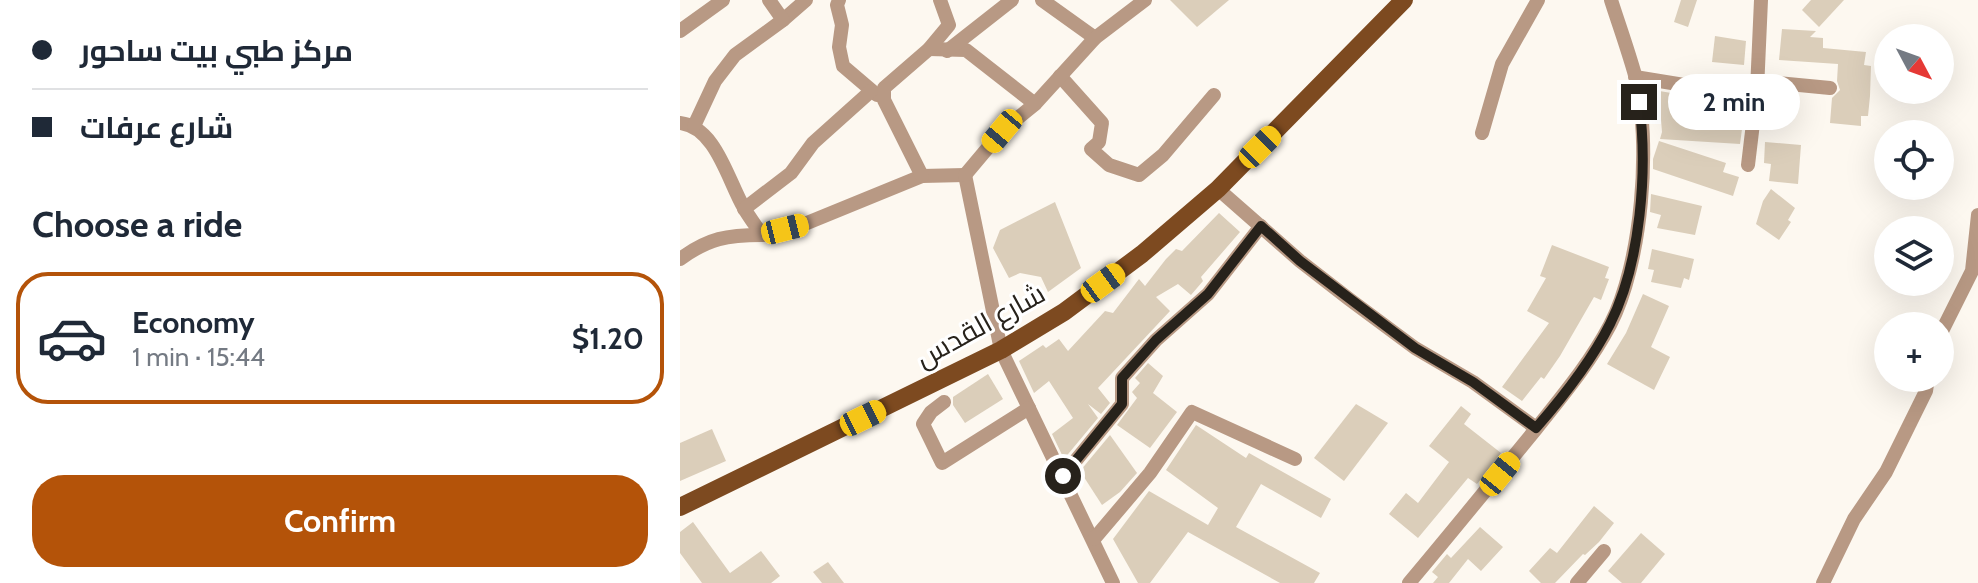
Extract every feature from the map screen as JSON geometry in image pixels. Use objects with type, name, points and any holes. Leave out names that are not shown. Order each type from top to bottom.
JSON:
[{"type":"main road","name":"شارع القدس","points":[[680,507],[1001,350],[1064,312],[1142,254],[1218,189],[1404,0]]},
{"type":"street","points":[[680,31],[723,0]]},
{"type":"street","points":[[769,0],[783,20]]},
{"type":"street","points":[[762,235],[744,209],[720,159],[687,124],[735,55],[806,0]]},
{"type":"street","points":[[839,0],[843,66],[877,96],[922,176]]},
{"type":"street","points":[[744,209],[791,173],[813,143],[877,96],[890,81],[929,49],[949,25],[940,0]]},
{"type":"street","points":[[947,51],[1012,0]]},
{"type":"street","points":[[1042,0],[1095,38]]},
{"type":"street","points":[[680,259],[706,241],[734,235],[762,235],[807,223],[922,176],[965,175],[1002,131],[1035,104],[1095,38],[1145,0]]},
{"type":"street","points":[[1482,133],[1502,64],[1538,0]]},
{"type":"street","points":[[1409,583],[1464,520],[1572,385],[1611,323],[1632,259],[1642,194],[1642,128],[1635,77],[1611,0]]},
{"type":"street","points":[[1748,165],[1757,86],[1761,0]]},
{"type":"street","points":[[929,49],[966,50],[1035,104]]},
{"type":"street","points":[[1060,76],[1102,123],[1099,142],[1091,149],[1109,165],[1139,175],[1163,155],[1214,95]]},
{"type":"street","points":[[1635,77],[1684,85],[1830,88]]},
{"type":"street","points":[[965,175],[1001,350],[1113,583]]},
{"type":"street","points":[[1218,189],[1300,261],[1404,340],[1473,382],[1536,428]]},
{"type":"street","points":[[1952,312],[1972,271],[1978,215]]},
{"type":"street","points":[[1063,476],[1122,404],[1122,378],[1156,340],[1208,294],[1261,226]]},
{"type":"street","points":[[1823,583],[1854,519],[1886,472],[1926,392]]},
{"type":"street","points":[[944,402],[931,412],[923,424],[942,463],[1029,408]]},
{"type":"street","points":[[1094,539],[1150,473],[1192,412],[1295,459]]},
{"type":"street","points":[[1577,583],[1604,551]]},
{"type":"building","points":[[1170,0],[1229,0],[1197,27]]},
{"type":"building","points":[[1681,0],[1697,0],[1688,27],[1674,22]]},
{"type":"building","points":[[1811,0],[1844,0],[1819,27],[1802,10]]},
{"type":"building","points":[[1782,29],[1816,31],[1810,37],[1823,38],[1823,48],[1866,52],[1864,65],[1871,66],[1870,96],[1868,116],[1861,116],[1861,126],[1830,123],[1832,98],[1840,90],[1838,64],[1779,60]]},
{"type":"building","points":[[1715,36],[1746,41],[1744,65],[1712,62]]},
{"type":"building","points":[[1648,89],[1677,94],[1677,102],[1711,100],[1711,97],[1746,99],[1740,144],[1660,139],[1660,107],[1651,108]]},
{"type":"building","points":[[1659,141],[1726,163],[1723,172],[1739,177],[1733,196],[1653,169]]},
{"type":"building","points":[[1765,142],[1801,145],[1798,184],[1769,181],[1771,164],[1764,163]]},
{"type":"building","points":[[1771,189],[1795,208],[1788,220],[1791,222],[1779,240],[1756,224],[1763,201]]},
{"type":"building","points":[[1651,194],[1702,206],[1695,235],[1657,228],[1661,215],[1650,212]]},
{"type":"building","points":[[1055,202],[1081,268],[1048,292],[1041,277],[1020,273],[1009,278],[993,248],[1000,230]]},
{"type":"building","points":[[1219,213],[1240,232],[1201,277],[1203,281],[1191,295],[1178,284],[1156,297],[1170,311],[1098,388],[1110,403],[1101,414],[1088,404],[1098,418],[1064,459],[1052,434],[1073,418],[1049,381],[1034,393],[1019,361],[1043,345],[1046,348],[1059,339],[1068,351],[1105,311],[1113,313],[1139,279],[1145,286],[1176,249],[1182,251]]},
{"type":"building","points":[[1552,245],[1609,267],[1605,278],[1609,279],[1601,300],[1594,297],[1560,356],[1544,379],[1541,377],[1522,401],[1502,387],[1549,323],[1527,311],[1546,278],[1540,276]]},
{"type":"building","points":[[1652,249],[1694,259],[1689,280],[1684,278],[1681,288],[1651,282],[1654,270],[1648,269]]},
{"type":"building","points":[[1643,294],[1669,306],[1651,347],[1670,357],[1654,390],[1607,364],[1626,333]]},
{"type":"building","points":[[1148,363],[1163,376],[1153,393],[1177,412],[1150,448],[1117,425],[1137,398],[1132,392],[1140,383],[1135,378]]},
{"type":"building","points":[[988,374],[1003,399],[965,423],[953,405],[953,397]]},
{"type":"building","points":[[1356,404],[1388,423],[1344,481],[1314,458]]},
{"type":"building","points":[[1461,406],[1471,414],[1464,424],[1501,453],[1477,484],[1468,478],[1418,538],[1389,514],[1406,493],[1418,503],[1449,462],[1429,446]]},
{"type":"building","points":[[1196,425],[1246,458],[1249,453],[1331,499],[1321,518],[1261,484],[1236,527],[1320,573],[1314,583],[1280,583],[1188,532],[1150,583],[1138,583],[1113,539],[1149,491],[1208,525],[1218,508],[1166,470]]},
{"type":"building","points":[[712,429],[726,461],[680,481],[680,443]]},
{"type":"building","points":[[1110,435],[1137,473],[1120,492],[1102,505],[1080,471]]},
{"type":"building","points":[[1594,506],[1614,523],[1599,542],[1555,583],[1541,583],[1529,571],[1550,548],[1557,553]]},
{"type":"building","points":[[693,522],[730,573],[761,551],[780,576],[771,583],[702,583],[680,553],[680,532]]},
{"type":"building","points":[[1480,527],[1503,547],[1481,571],[1468,559],[1449,583],[1433,583],[1438,577],[1432,572],[1447,554],[1451,558]]},
{"type":"building","points":[[1641,533],[1665,554],[1641,583],[1622,583],[1608,571]]},
{"type":"building","points":[[828,562],[844,583],[822,583],[813,572]]},
{"type":"route","points":[[1063,476],[1122,404],[1122,378],[1156,340],[1208,294],[1261,226],[1300,261],[1415,348],[1473,382],[1536,428],[1572,385],[1611,323],[1632,259],[1642,194],[1639,102]]}]
